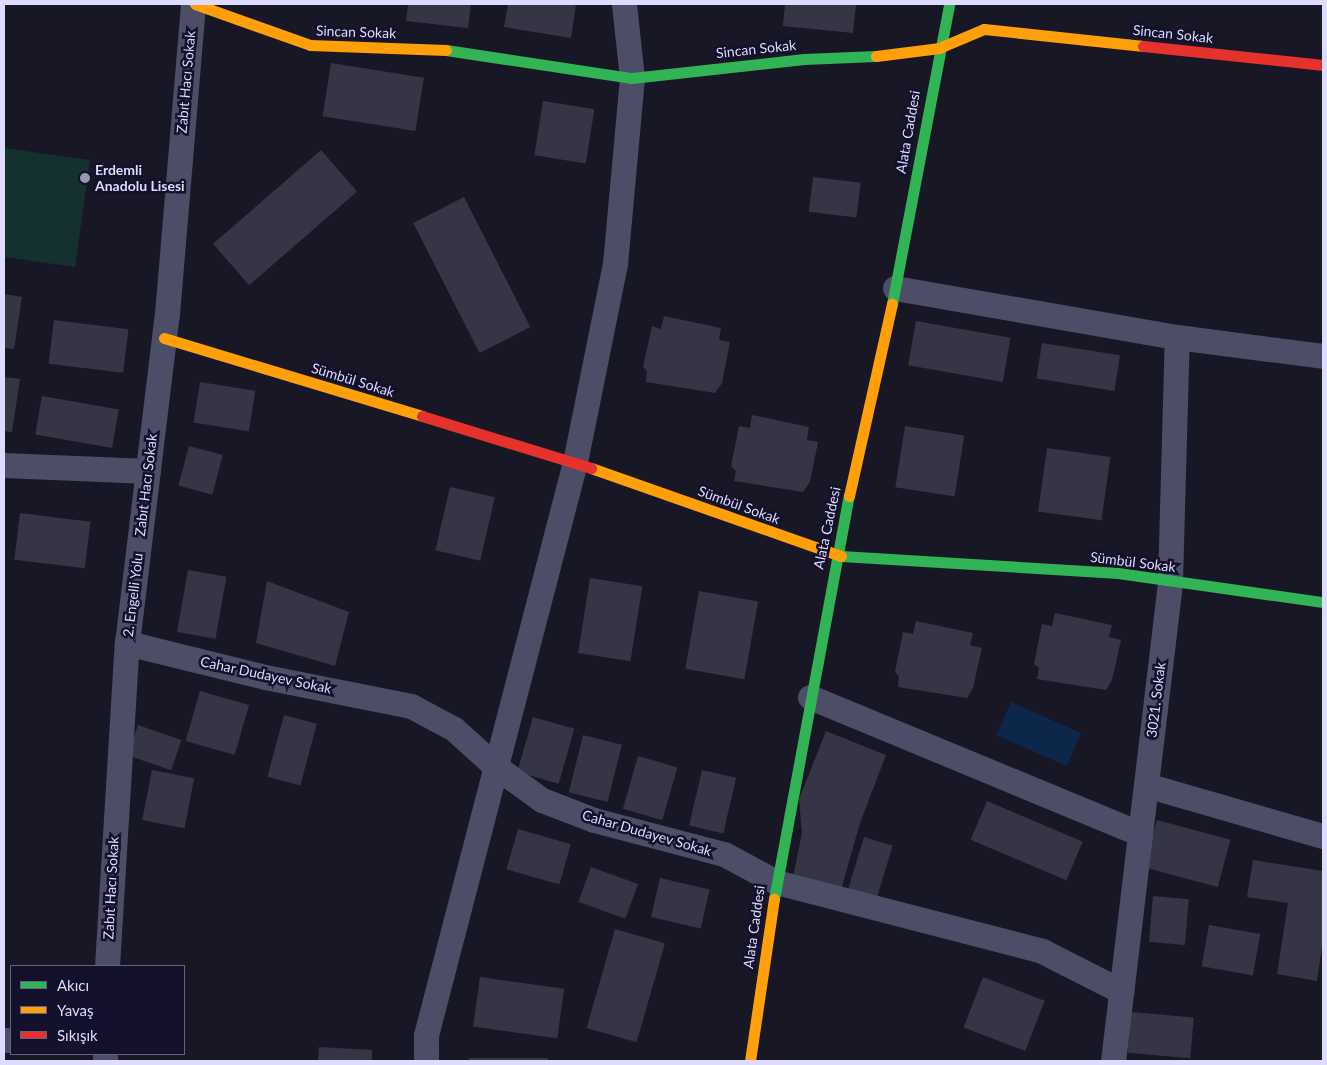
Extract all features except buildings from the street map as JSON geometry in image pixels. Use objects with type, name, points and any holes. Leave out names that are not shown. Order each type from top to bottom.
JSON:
[{"type":"street","name":"Sincan Sokak","points":[[194,4],[310,45],[450,50],[632,78],[939,48],[984,29],[1323,66]]},
{"type":"street","name":"Zabıt Hacı Sokak","points":[[139,543],[164,338],[194,4]]},
{"type":"street","points":[[426,1061],[426,1035],[494,766],[575,462],[615,264],[632,78],[624,4]]},
{"type":"street","name":"Alata Caddesi","points":[[750,1061],[776,882],[836,556],[895,288],[939,48],[949,4]]},
{"type":"street","points":[[895,288],[1177,337],[1323,356]]},
{"type":"street","name":"3021. Sokak","points":[[1114,1061],[1170,581],[1177,337]]},
{"type":"street","name":"Sümbül Sokak","points":[[164,338],[575,462],[836,556],[1118,573],[1323,602]]},
{"type":"street","points":[[4,465],[148,471]]},
{"type":"street","name":"2. Engelli Yolu","points":[[139,543],[127,643],[265,677],[411,706]]},
{"type":"street","name":"Zabıt Hacı Sokak","points":[[107,965],[127,643]]},
{"type":"street","points":[[810,697],[1140,834]]},
{"type":"street","name":"Cahar Dudayev Sokak","points":[[411,706],[454,729],[494,766],[542,800],[594,820],[724,854],[776,882],[1042,951],[1121,991]]},
{"type":"street","points":[[1146,785],[1323,836]]},
{"type":"green space","points":[[4,148],[90,160],[75,267],[4,257]]},
{"type":"water","points":[[1011,702],[1081,733],[1067,766],[996,735]]},
{"type":"traffic: fast","points":[[892,304],[949,4]]},
{"type":"traffic: fast","points":[[446,50],[632,78],[804,59],[876,56]]},
{"type":"traffic: fast","points":[[774,899],[849,496]]},
{"type":"traffic: fast","points":[[841,556],[1118,573],[1323,602]]},
{"type":"traffic: slow","points":[[195,4],[310,45],[446,50]]},
{"type":"traffic: slow","points":[[876,56],[939,48],[984,29],[1143,46]]},
{"type":"traffic: slow","points":[[849,496],[892,304]]},
{"type":"traffic: slow","points":[[164,338],[422,416]]},
{"type":"traffic: slow","points":[[591,468],[841,556]]},
{"type":"traffic: slow","points":[[750,1061],[774,899]]},
{"type":"traffic: jam","points":[[1143,46],[1323,65]]},
{"type":"traffic: jam","points":[[422,416],[591,468]]},
{"type":"place","name":"Erdemli Anadolu Lisesi","points":[[85,178]]}]
